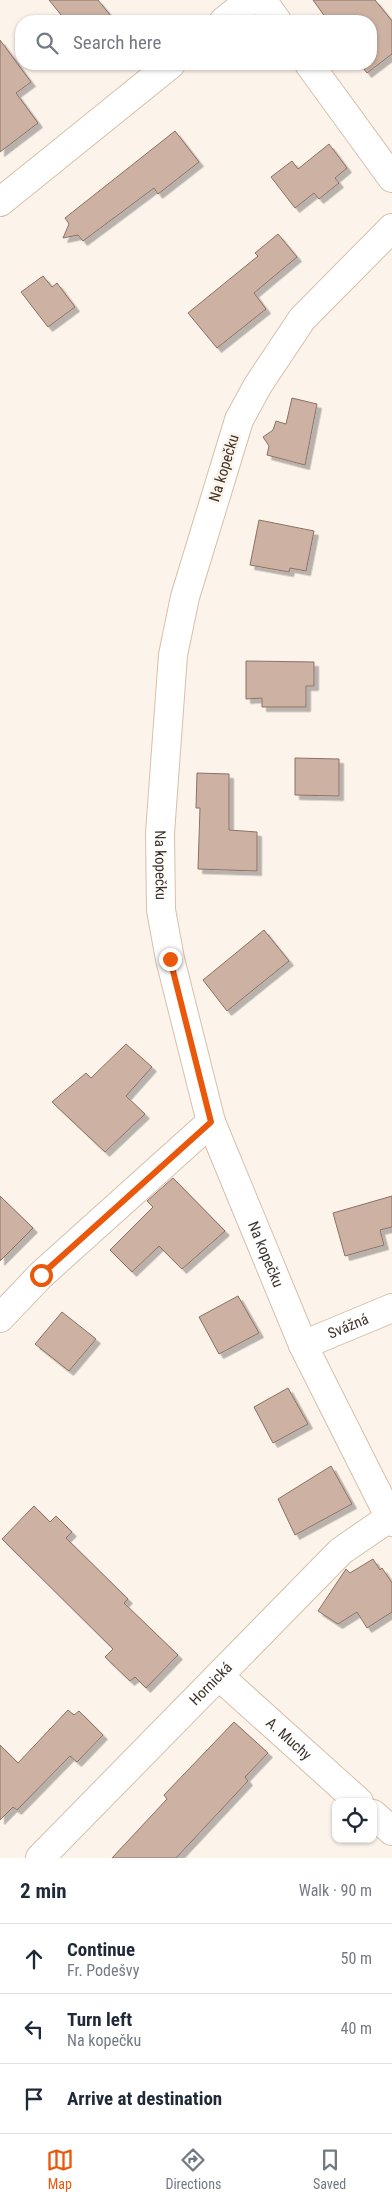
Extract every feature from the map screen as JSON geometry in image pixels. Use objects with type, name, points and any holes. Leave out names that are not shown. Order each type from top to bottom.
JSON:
[{"type":"street","points":[[231,15],[250,0]]},
{"type":"street","points":[[262,0],[273,15]]},
{"type":"street","points":[[0,202],[164,70]]},
{"type":"street","points":[[312,70],[392,178]]},
{"type":"street","name":"Na kopečku","points":[[391,1520],[303,1345],[211,1122],[170,959],[161,910],[160,833],[173,655],[185,597],[239,420],[258,385],[302,318],[392,228]]},
{"type":"street","points":[[0,1318],[41,1275],[211,1122]]},
{"type":"street","name":"Svážná","points":[[303,1345],[392,1308]]},
{"type":"street","name":"Hornická","points":[[40,1858],[341,1551],[391,1520]]},
{"type":"street","name":"A. Muchy","points":[[219,1676],[355,1798]]},
{"type":"street","points":[[377,1818],[392,1831]]},
{"type":"building","points":[[49,0],[98,0],[110,15],[61,15]]},
{"type":"building","points":[[313,0],[375,0],[392,21],[392,54],[377,65],[377,15],[324,15]]},
{"type":"building","points":[[0,40],[15,60],[15,70],[22,70],[31,82],[16,93],[38,123],[0,152]]},
{"type":"building","points":[[175,131],[199,162],[158,194],[154,188],[83,241],[78,235],[63,238],[69,224],[65,218]]},
{"type":"building","points":[[329,144],[347,168],[335,178],[339,183],[319,199],[314,193],[295,208],[271,177],[292,161],[298,169]]},
{"type":"building","points":[[278,234],[297,257],[254,293],[266,309],[217,348],[188,313],[258,256],[255,253]]},
{"type":"building","points":[[43,276],[52,287],[57,283],[75,307],[48,327],[21,292]]},
{"type":"building","points":[[292,398],[317,404],[305,465],[267,455],[269,446],[263,437],[273,430],[276,421],[286,424]]},
{"type":"building","points":[[259,520],[314,531],[306,571],[290,568],[289,572],[250,565]]},
{"type":"building","points":[[246,661],[314,662],[314,686],[306,686],[306,707],[262,707],[262,698],[246,699]]},
{"type":"building","points":[[295,758],[339,759],[339,796],[295,795]]},
{"type":"building","points":[[197,773],[229,774],[229,830],[257,832],[257,871],[198,869],[200,808],[196,808]]},
{"type":"building","points":[[264,930],[289,961],[227,1011],[203,980]]},
{"type":"building","points":[[126,1044],[152,1067],[126,1096],[145,1114],[105,1152],[52,1102],[86,1073],[91,1078]]},
{"type":"building","points":[[173,1178],[225,1231],[182,1269],[159,1246],[132,1272],[110,1250],[153,1207],[147,1201]]},
{"type":"building","points":[[0,1196],[33,1228],[0,1261]]},
{"type":"building","points":[[392,1196],[392,1227],[380,1230],[384,1245],[345,1256],[333,1213]]},
{"type":"building","points":[[238,1296],[259,1333],[219,1354],[199,1317]]},
{"type":"building","points":[[62,1312],[96,1339],[69,1371],[35,1344]]},
{"type":"building","points":[[288,1388],[308,1424],[273,1443],[254,1407]]},
{"type":"building","points":[[331,1466],[352,1504],[295,1535],[278,1499]]},
{"type":"building","points":[[34,1506],[50,1522],[56,1516],[72,1532],[66,1538],[128,1599],[124,1603],[178,1655],[146,1688],[135,1677],[130,1681],[105,1657],[113,1649],[2,1539]]},
{"type":"building","points":[[373,1559],[392,1583],[392,1612],[367,1628],[357,1612],[338,1624],[318,1611],[346,1569],[350,1573]]},
{"type":"building","points":[[68,1710],[74,1715],[79,1711],[103,1735],[77,1762],[70,1756],[17,1810],[13,1807],[0,1820],[0,1745],[18,1763]]},
{"type":"building","points":[[234,1722],[268,1753],[245,1777],[248,1781],[176,1858],[112,1858],[167,1799],[164,1795]]},
{"type":"route","points":[[41,1275],[211,1122],[170,959]]}]
